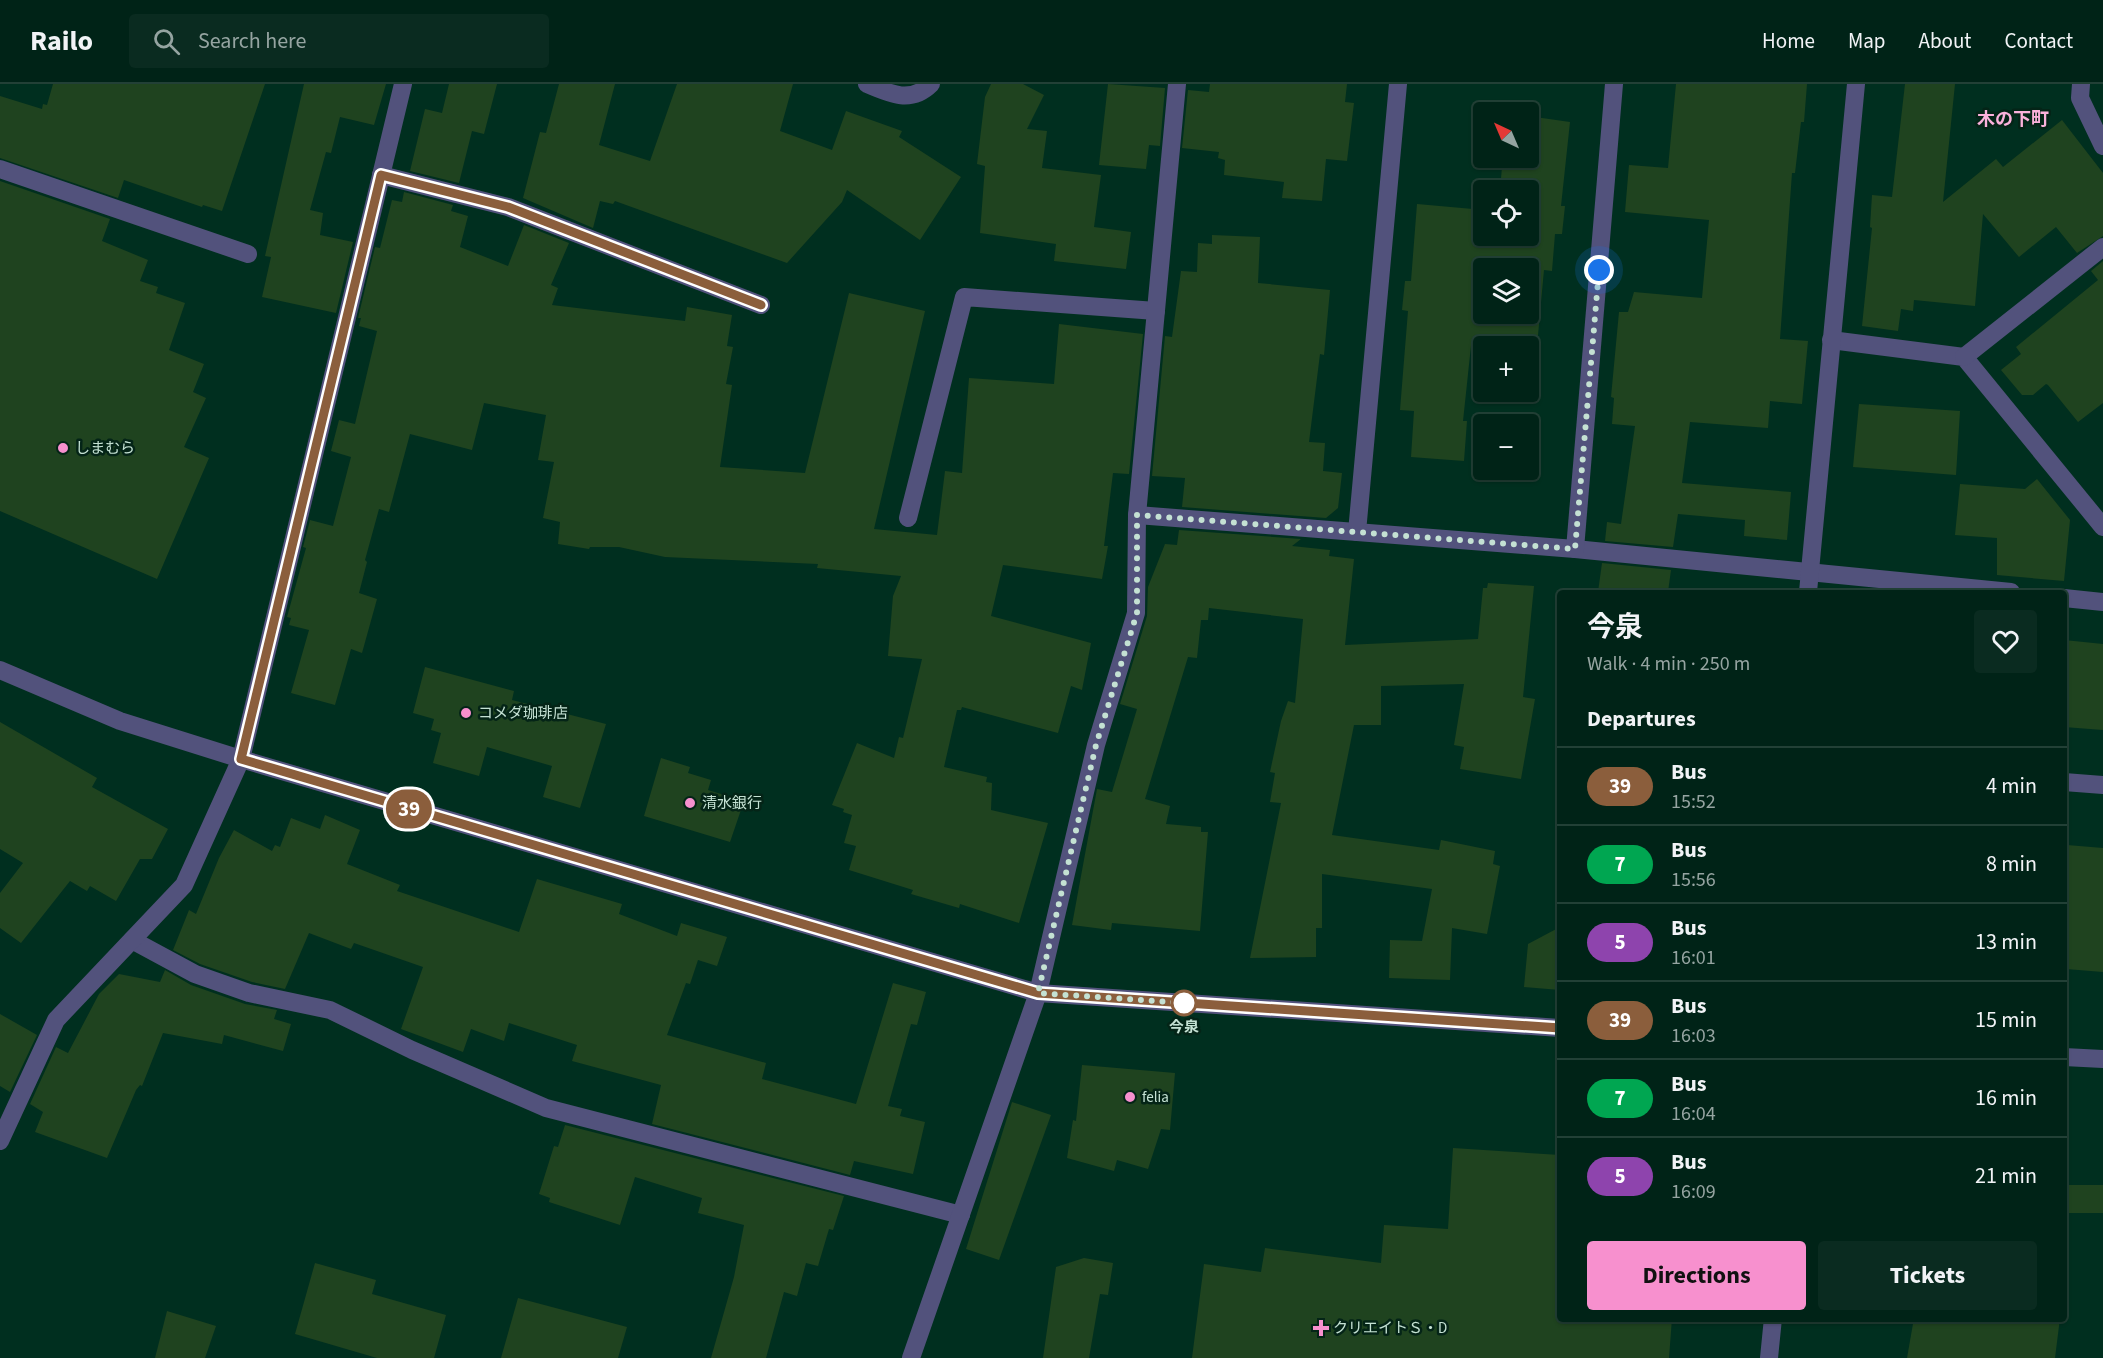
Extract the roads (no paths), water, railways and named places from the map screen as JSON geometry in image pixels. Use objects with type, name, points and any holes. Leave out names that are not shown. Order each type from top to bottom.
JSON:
[{"type":"street","points":[[0,1141],[56,1020],[184,885],[241,759],[404,84]]},
{"type":"street","points":[[867,84],[899,97],[922,93],[931,84]]},
{"type":"street","points":[[911,1358],[1038,993],[1096,745],[1137,613],[1137,515],[1177,84]]},
{"type":"street","points":[[1357,532],[1398,84]]},
{"type":"street","points":[[1575,549],[1614,84]]},
{"type":"street","points":[[1808,590],[1856,84]]},
{"type":"street","points":[[2081,84],[2080,98],[2103,146]]},
{"type":"street","points":[[0,169],[248,254]]},
{"type":"street","points":[[381,175],[508,207],[761,305]]},
{"type":"street","points":[[1964,357],[2103,247]]},
{"type":"street","points":[[908,518],[964,297],[1156,311]]},
{"type":"street","points":[[1831,340],[1964,357],[2103,527]]},
{"type":"street","points":[[1137,515],[1575,549],[1992,590]]},
{"type":"street","points":[[2067,598],[2103,602]]},
{"type":"street","points":[[0,670],[120,722],[1038,993],[1557,1028]]},
{"type":"street","points":[[2067,782],[2103,785]]},
{"type":"street","points":[[132,940],[195,974],[249,993],[330,1010],[412,1050],[546,1108],[961,1215]]},
{"type":"street","points":[[2067,1057],[2103,1059]]},
{"type":"street","points":[[1768,1358],[1772,1322]]},
{"type":"place","name":"しまむら","points":[[63,448]]},
{"type":"place","name":"コメダ珈琲店","points":[[466,713]]},
{"type":"place","name":"清水銀行","points":[[690,803]]},
{"type":"place","name":"今泉","points":[[1184,1003]]},
{"type":"place","name":"felia","points":[[1130,1097]]},
{"type":"place","name":"クリエイトＳ・D","points":[[1321,1328]]},
{"type":"district","name":"木の下町","points":[[2013,119]]}]
